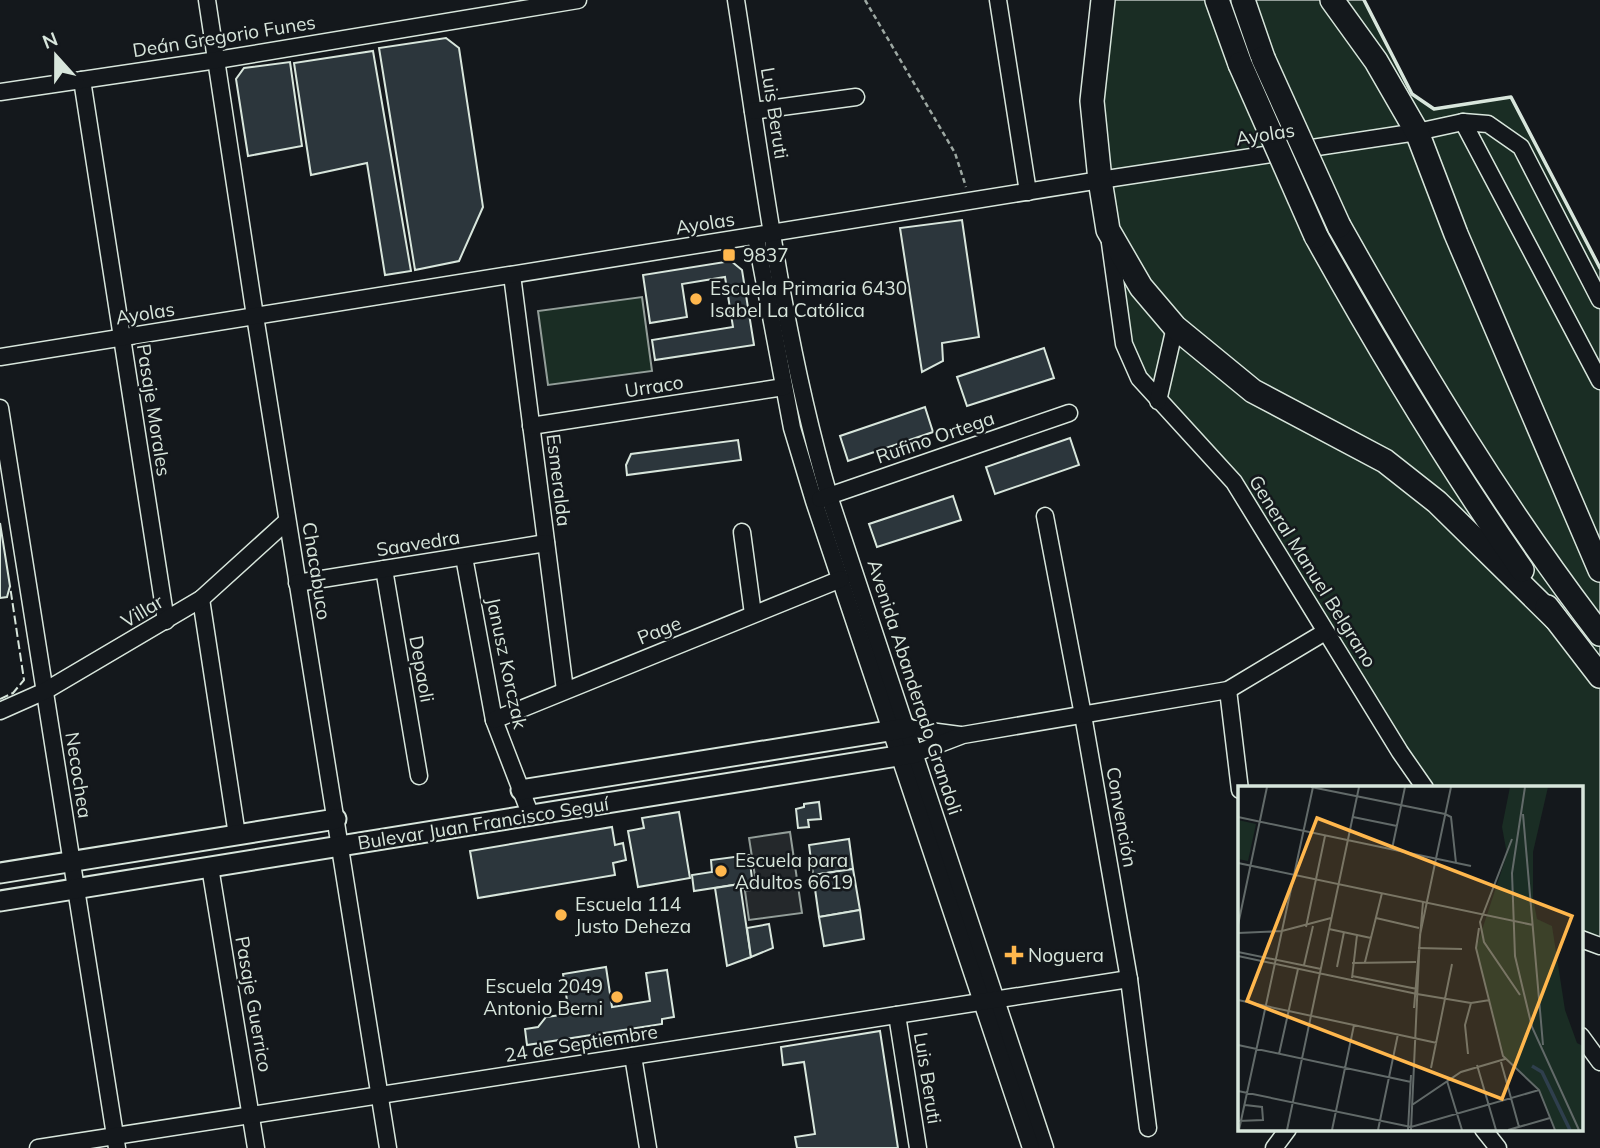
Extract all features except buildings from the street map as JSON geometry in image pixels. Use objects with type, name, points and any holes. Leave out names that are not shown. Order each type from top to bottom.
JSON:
[{"type":"highway","points":[[1103,0],[1092,101],[1100,180],[1108,230],[1141,287],[1175,327],[1253,391],[1385,461],[1437,502],[1555,618]]},
{"type":"highway","points":[[1217,0],[1240,64],[1316,236],[1374,340],[1426,427],[1555,618],[1600,676]]},
{"type":"highway","points":[[1243,0],[1263,58],[1339,226],[1455,426],[1514,517],[1600,634]]},
{"type":"highway","points":[[1332,0],[1376,61],[1417,132],[1467,259],[1600,570]]},
{"type":"main road","name":"Bulevar Juan Francisco Seguí","points":[[521,790],[900,730]]},
{"type":"main road","name":"Bulevar Juan Francisco Seguí","points":[[0,901],[908,755]]},
{"type":"main road","name":"Bulevar Juan Francisco Seguí","points":[[0,873],[336,820]]},
{"type":"street","name":"Chacabuco","points":[[207,0],[287,521],[388,1148]]},
{"type":"street","points":[[471,0],[473,17]]},
{"type":"street","name":"Deán Gregorio Funes","points":[[0,92],[217,60],[578,0]]},
{"type":"street","name":"Luis Beruti","points":[[736,0],[772,233]]},
{"type":"street","points":[[998,0],[1028,192]]},
{"type":"street","points":[[1346,0],[1376,61]]},
{"type":"street","name":"Pasaje Morales","points":[[82,80],[166,621]]},
{"type":"street","points":[[753,111],[856,97]]},
{"type":"street","points":[[1463,122],[1488,124],[1521,147],[1600,300]]},
{"type":"street","points":[[1463,122],[1600,381]]},
{"type":"street","name":"Ayolas","points":[[0,357],[1100,180],[1417,132],[1463,122]]},
{"type":"street","name":"General Manuel Belgrano","points":[[1108,230],[1125,344],[1139,378],[1234,482],[1423,786]]},
{"type":"street","name":"Avenida Abanderado Grandoli","points":[[772,233],[822,499],[841,579],[900,730]]},
{"type":"street","name":"Avenida Abanderado Grandoli","points":[[756,237],[792,428],[822,499],[990,1000],[1045,1148]]},
{"type":"street","name":"Esmeralda","points":[[512,275],[565,690]]},
{"type":"street","points":[[1158,401],[1175,327]]},
{"type":"street","name":"Urraco","points":[[531,426],[784,387]]},
{"type":"street","name":"Necochea","points":[[0,408],[116,1142]]},
{"type":"street","name":"Rufino Ortega","points":[[822,499],[1069,413]]},
{"type":"street","name":"Convención","points":[[1045,516],[1129,979],[1148,1128]]},
{"type":"street","name":"Villar","points":[[0,711],[45,691],[201,599],[287,521]]},
{"type":"street","points":[[742,533],[753,614]]},
{"type":"street","name":"Saavedra","points":[[298,583],[546,543]]},
{"type":"street","name":"Janusz Korczak","points":[[464,557],[494,720],[531,816]]},
{"type":"street","name":"Depaoli","points":[[384,569],[419,776]]},
{"type":"street","name":"Page","points":[[494,720],[841,579]]},
{"type":"street","points":[[201,599],[237,835]]},
{"type":"street","name":"Bulevar Juan Francisco Seguí","points":[[908,755],[963,735],[1228,690],[1325,632]]},
{"type":"street","points":[[1228,690],[1240,786]]},
{"type":"street","name":"Bulevar Juan Francisco Seguí","points":[[900,730],[963,735]]},
{"type":"street","name":"Pasaje Guerrico","points":[[210,867],[256,1148]]},
{"type":"street","points":[[1582,939],[1600,946]]},
{"type":"street","name":"24 de Septiembre","points":[[38,1148],[116,1142],[251,1115],[1129,979]]},
{"type":"street","name":"Avenida Abanderado Grandoli","points":[[990,1000],[1031,1148]]},
{"type":"street","name":"Luis Beruti","points":[[897,1015],[918,1148]]},
{"type":"street","points":[[1582,1037],[1600,1062]]},
{"type":"street","points":[[633,1055],[648,1148]]},
{"type":"street","points":[[1274,1148],[1287,1130]]},
{"type":"street","points":[[1484,1130],[1498,1148]]},
{"type":"path","points":[[865,0],[955,153],[971,201]]},
{"type":"green space","points":[[1103,0],[1364,0],[1412,94],[1434,109],[1511,97],[1600,268],[1600,946],[1582,939],[1582,786],[1424,786],[1234,482],[1158,401],[1124,344],[1100,180]]},
{"type":"green space","points":[[642,297],[652,371],[548,385],[538,311]]},
{"type":"shaded area","points":[[790,832],[802,913],[749,920],[745,891],[757,889],[749,838]]},
{"type":"fence","points":[[0,699],[13,693],[24,680],[10,586]]},
{"type":"wall","points":[[1364,0],[1412,94],[1434,109],[1511,97],[1600,268]]},
{"type":"place","name":"9837","points":[[729,255]]},
{"type":"place","name":"Escuela Primaria 6430 Isabel La Católica","points":[[696,299]]},
{"type":"place","name":"Escuela para Adultos 6619","points":[[721,871]]},
{"type":"place","name":"Escuela 114 Justo Deheza","points":[[561,915]]},
{"type":"place","name":"Noguera","points":[[1014,955]]},
{"type":"place","name":"Escuela 2049 Antonio Berni","points":[[617,997]]}]
